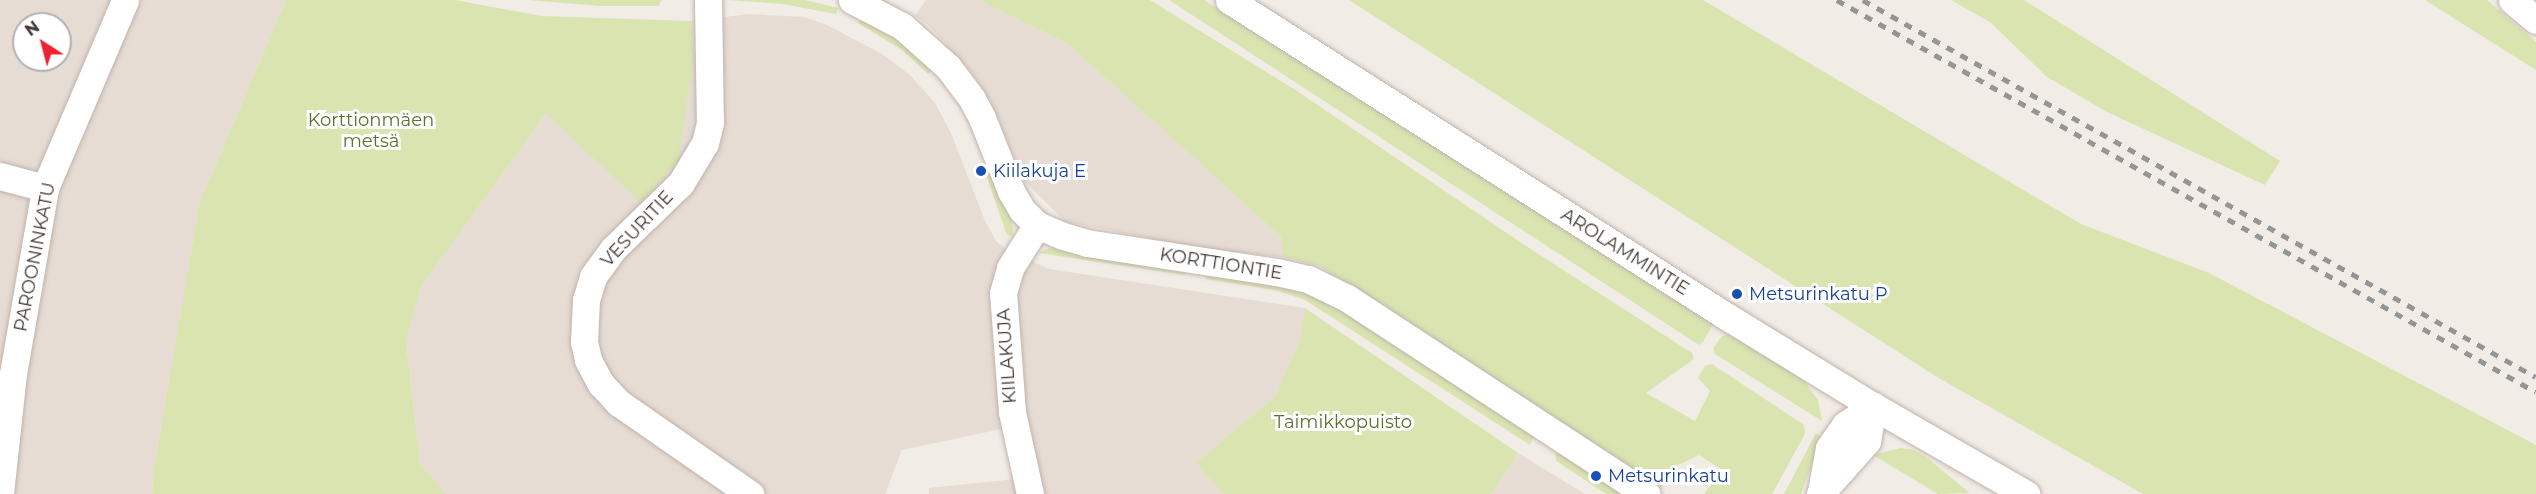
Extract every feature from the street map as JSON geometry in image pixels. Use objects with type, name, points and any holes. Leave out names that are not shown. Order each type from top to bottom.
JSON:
[{"type":"street","name":"PAROONINKATU","points":[[0,493],[13,374],[45,188],[124,0]]},
{"type":"street","name":"VESURITIE","points":[[708,0],[710,123],[705,143],[681,183],[614,249],[593,277],[586,300],[584,342],[588,360],[601,384],[619,403],[750,494]]},
{"type":"street","name":"KORTTIONTIE","points":[[852,0],[902,26],[948,67],[972,99],[1011,191],[1022,210],[1037,225],[1087,243],[1277,272],[1308,279],[1347,298],[1647,494]]},
{"type":"street","name":"AROLAMMINTIE","points":[[1230,0],[1726,316],[1873,406],[2026,494]]},
{"type":"street","points":[[2512,0],[2536,20]]},
{"type":"street","points":[[0,176],[45,188]]},
{"type":"street","name":"KIILAKUJA","points":[[1030,494],[1012,412],[1003,293],[1010,268],[1037,225]]},
{"type":"street","points":[[1821,493],[1867,441],[1873,406]]},
{"type":"shaded area","points":[[0,0],[286,0],[199,204],[154,468],[152,494],[0,494]]},
{"type":"shaded area","points":[[926,0],[978,0],[1068,44],[1281,237],[1283,257],[1196,247],[1066,222],[1024,181],[991,102],[969,69],[930,27],[915,16]]},
{"type":"shaded area","points":[[749,14],[804,17],[827,25],[882,54],[910,75],[935,103],[951,133],[985,221],[996,241],[1007,250],[1049,269],[1305,308],[1300,339],[1275,397],[1195,463],[1224,494],[929,494],[929,488],[1016,479],[1011,427],[902,450],[885,494],[446,494],[420,463],[406,339],[421,287],[546,113],[694,57],[691,21]]},
{"type":"shaded area","points":[[1518,453],[1585,494],[1491,494]]},
{"type":"green space","name":"Korttionmäen metsä","points":[[286,0],[455,0],[541,16],[691,21],[694,57],[678,161],[641,203],[546,113],[421,287],[406,340],[420,463],[446,494],[152,494],[154,468],[199,204]]},
{"type":"green space","points":[[528,0],[662,0],[658,6],[600,6]]},
{"type":"green space","points":[[728,0],[805,0],[838,8],[836,14],[783,4]]},
{"type":"green space","points":[[978,0],[1150,0],[1294,89],[1529,248],[1692,353],[1694,359],[1646,393],[1695,421],[1710,391],[1698,378],[1705,366],[1712,364],[1804,425],[1805,434],[1772,494],[1704,494],[1721,469],[1699,455],[1676,466],[1661,489],[1350,285],[1319,266],[1283,257],[1281,237],[1068,44]]},
{"type":"green space","points":[[1169,0],[1204,0],[1713,324],[1703,342],[1699,345]]},
{"type":"green space","points":[[1349,0],[1703,0],[2081,224],[2209,273],[2536,445],[2536,494],[2143,494],[1937,377]]},
{"type":"green space","points":[[1951,0],[2024,0],[2280,161],[2265,185],[2107,112],[2047,77],[1990,22]]},
{"type":"green space","points":[[2425,0],[2487,0],[2536,42],[2536,70]]},
{"type":"green space","points":[[862,18],[905,44],[933,71],[928,74],[902,50],[858,23]]},
{"type":"green space","points":[[993,171],[1012,220],[1013,235],[1009,236],[1006,233],[986,174]]},
{"type":"green space","points":[[1048,248],[1185,269],[1185,275],[1039,253]]},
{"type":"green space","points":[[1207,272],[1296,287],[1327,301],[1534,436],[1530,445],[1305,300],[1279,291],[1206,279]]},
{"type":"green space","name":"Taimikkopuisto","points":[[1305,308],[1518,453],[1491,494],[1224,494],[1195,463],[1275,397],[1300,339]]},
{"type":"green space","points":[[1730,333],[1805,382],[1818,400],[1822,421],[1715,354],[1713,349],[1721,337]]},
{"type":"green space","points":[[1816,433],[1822,437],[1801,494],[1784,494]]},
{"type":"green space","points":[[1901,448],[1914,450],[1926,457],[1970,493],[1938,494],[1873,455]]},
{"type":"green space","points":[[1560,452],[1625,494],[1606,494],[1556,461],[1555,455]]},
{"type":"railway","points":[[1837,0],[2536,392]]},
{"type":"railway","points":[[1863,0],[2536,377]]},
{"type":"place","name":"Kiilakuja E","points":[[981,171]]},
{"type":"place","name":"Metsurinkatu P","points":[[1737,294]]},
{"type":"place","name":"Metsurinkatu","points":[[1596,476]]}]
